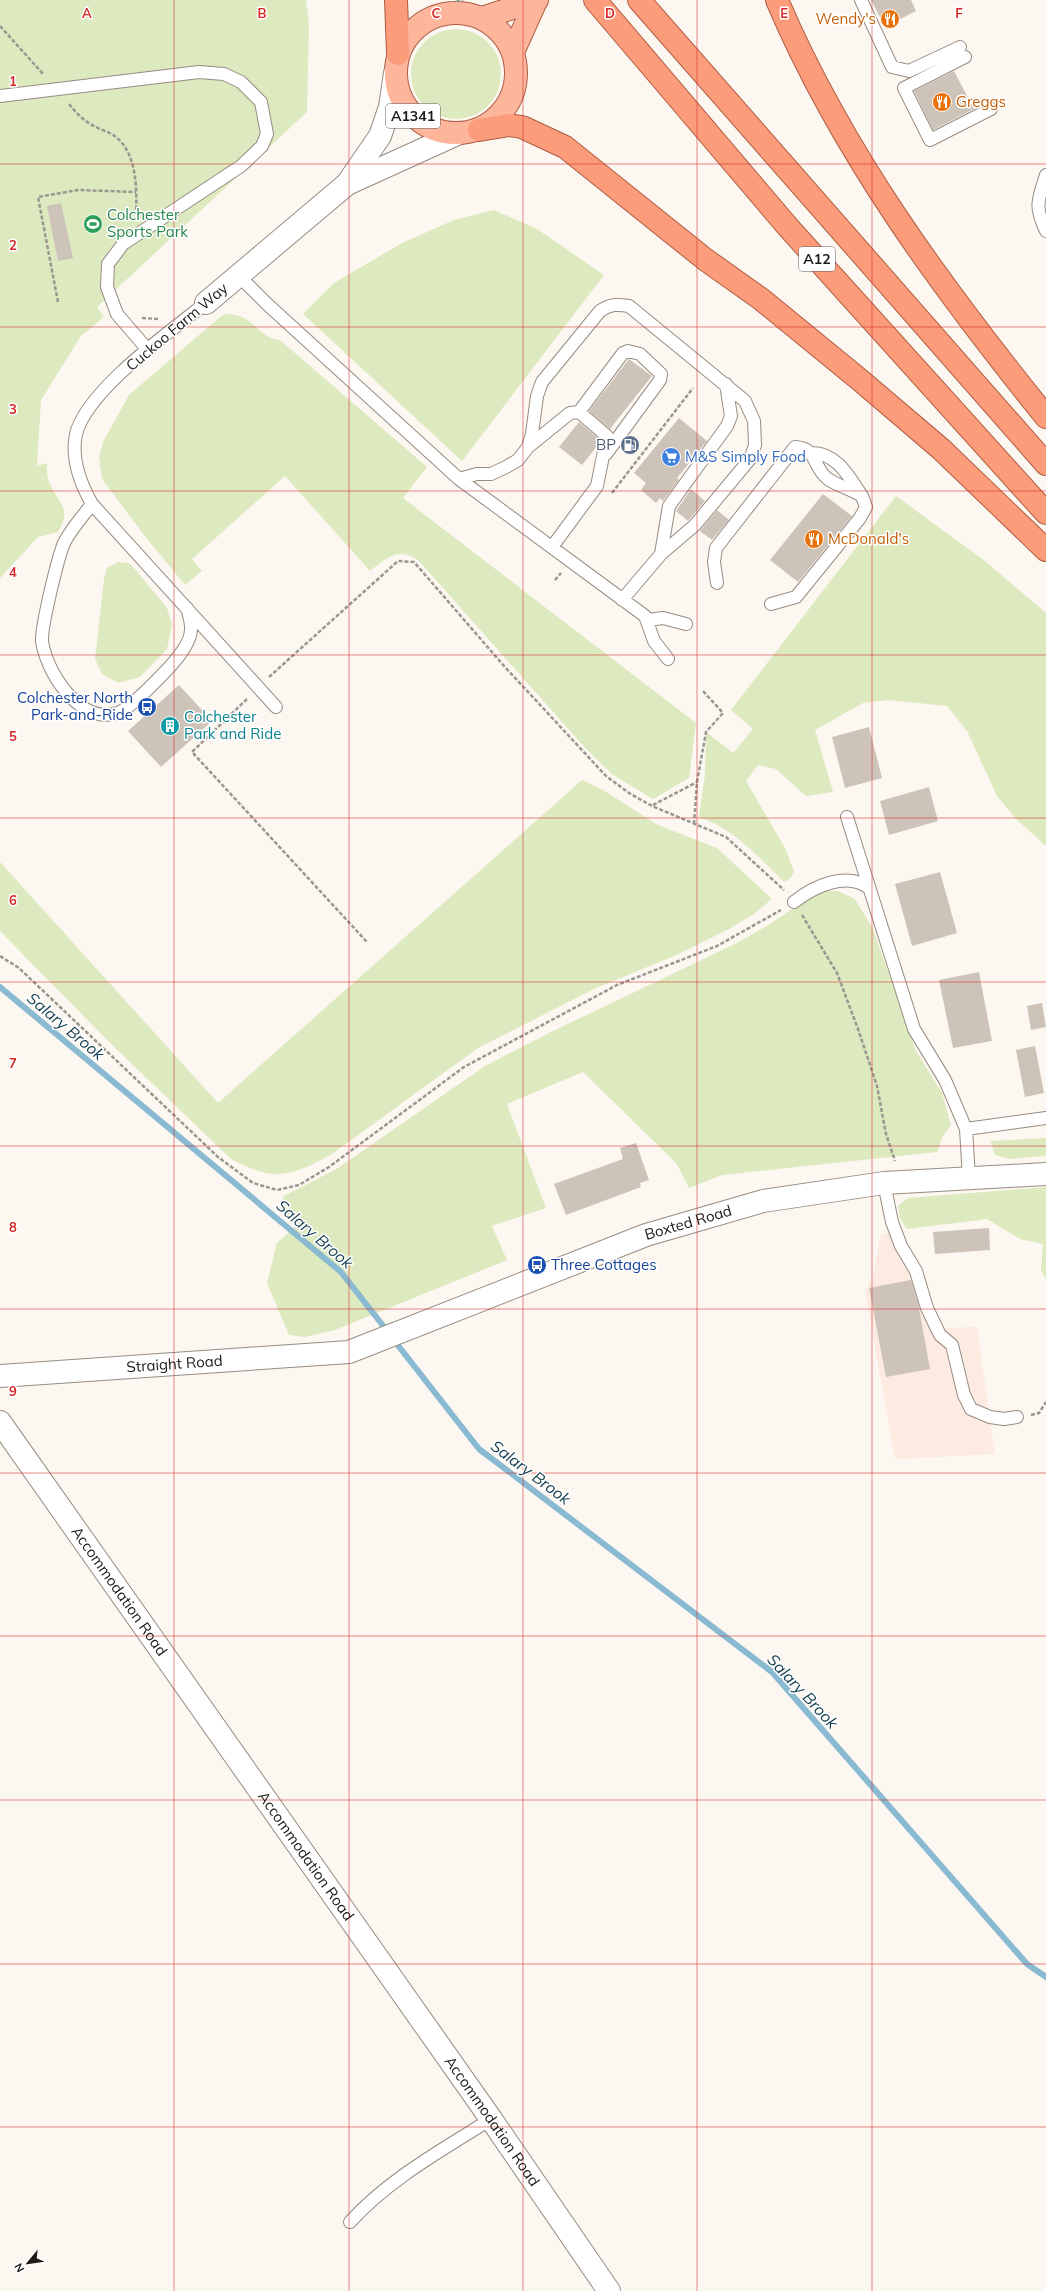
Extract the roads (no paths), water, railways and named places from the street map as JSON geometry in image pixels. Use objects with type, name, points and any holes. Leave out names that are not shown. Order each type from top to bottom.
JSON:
[{"type":"highway","name":"A12","points":[[595,0],[788,227],[1046,513]]},
{"type":"highway","name":"A12","points":[[639,0],[1046,464]]},
{"type":"highway","points":[[777,0],[798,50],[880,194],[979,334],[1046,418]]},
{"type":"highway","points":[[397,63],[404,6]]},
{"type":"highway","points":[[479,130],[509,125],[522,127],[565,147],[706,260],[761,299],[860,380],[941,449],[1046,550]]},
{"type":"main road","points":[[482,18],[536,0]]},
{"type":"main road","points":[[513,52],[536,0]]},
{"type":"main road","name":"A1341","points":[[450,12],[467,13],[482,18],[501,32],[513,52],[517,70],[515,89],[507,106],[495,120],[479,130],[457,134],[433,129],[413,116],[400,96],[397,63],[407,37],[420,24],[434,16],[450,12]]},
{"type":"street","name":"Cuckoo Farm Way","points":[[347,184],[380,136],[390,107],[397,63]]},
{"type":"street","name":"Cuckoo Farm Way","points":[[206,303],[347,184],[457,134]]},
{"type":"street","name":"Boxted Road","points":[[349,1352],[646,1235],[763,1201],[884,1183],[1046,1174]]},
{"type":"street","name":"Straight Road","points":[[0,1376],[349,1352]]},
{"type":"street","name":"Accommodation Road","points":[[0,1422],[491,2119],[609,2291]]},
{"type":"lane","points":[[861,0],[892,67],[909,71],[963,52],[904,88],[930,140],[992,109]]},
{"type":"lane","points":[[0,96],[199,72],[224,74],[241,82],[261,102],[266,134],[262,146],[241,166],[123,244],[108,264],[107,287],[117,314],[148,350]]},
{"type":"lane","points":[[1046,176],[1037,204],[1040,218],[1046,230]]},
{"type":"lane","points":[[238,275],[273,310],[459,479],[647,618],[663,618],[686,624]]},
{"type":"lane","name":"Cuckoo Farm Way","points":[[206,303],[148,350],[105,389],[85,414],[76,434],[76,464],[85,491],[92,504],[188,608],[276,707]]},
{"type":"lane","points":[[528,447],[532,434],[537,396],[542,382],[600,311],[609,305],[619,304],[629,306],[745,401],[754,422],[755,445],[750,459],[695,525],[661,554],[622,600]]},
{"type":"lane","points":[[579,412],[623,353],[628,350],[640,354],[661,374],[660,380],[601,461]]},
{"type":"lane","points":[[661,554],[669,506],[726,426],[731,416],[726,384]]},
{"type":"lane","points":[[459,479],[478,474],[491,474],[506,467],[518,460],[528,447],[570,413],[579,412],[607,436],[607,444],[601,461],[597,486],[552,547]]},
{"type":"lane","points":[[717,583],[714,562],[716,548],[794,447],[805,447],[812,453],[817,467],[828,479],[862,496]]},
{"type":"lane","points":[[772,604],[796,597],[860,518],[866,507],[862,496],[842,467],[822,453],[812,453]]},
{"type":"lane","points":[[92,504],[64,543],[52,582],[42,640],[52,671],[66,692],[78,704],[102,715],[115,714],[140,697],[180,657],[191,630],[188,608]]},
{"type":"lane","points":[[647,618],[654,641],[668,659]]},
{"type":"lane","points":[[847,818],[914,1029],[945,1080],[966,1128],[969,1178]]},
{"type":"lane","points":[[794,902],[823,884],[844,881],[862,882],[869,888]]},
{"type":"lane","points":[[966,1128],[1046,1118]]},
{"type":"lane","points":[[884,1183],[892,1222],[901,1246],[916,1271],[928,1308],[940,1336],[952,1345],[964,1395],[971,1409],[990,1417],[1004,1419],[1018,1417]]},
{"type":"lane","points":[[350,2222],[369,2201],[399,2179],[491,2119]]},
{"type":"waterway","name":"Salary Brook","points":[[0,987],[341,1272],[388,1332]]},
{"type":"waterway","name":"Salary Brook","points":[[393,1339],[479,1449],[772,1672],[1027,1964],[1046,1977]]},
{"type":"place","name":"Wendy's","points":[[890,19]]},
{"type":"place","name":"Greggs","points":[[942,102]]},
{"type":"place","name":"Colchester Sports Park","points":[[93,224]]},
{"type":"place","name":"BP","points":[[630,445]]},
{"type":"place","name":"M&S Simply Food","points":[[671,457]]},
{"type":"place","name":"McDonald's","points":[[814,539]]},
{"type":"place","name":"Colchester North Park-and-Ride","points":[[147,707]]},
{"type":"place","name":"Colchester Park and Ride","points":[[170,726]]},
{"type":"place","name":"Three Cottages","points":[[537,1265]]}]
